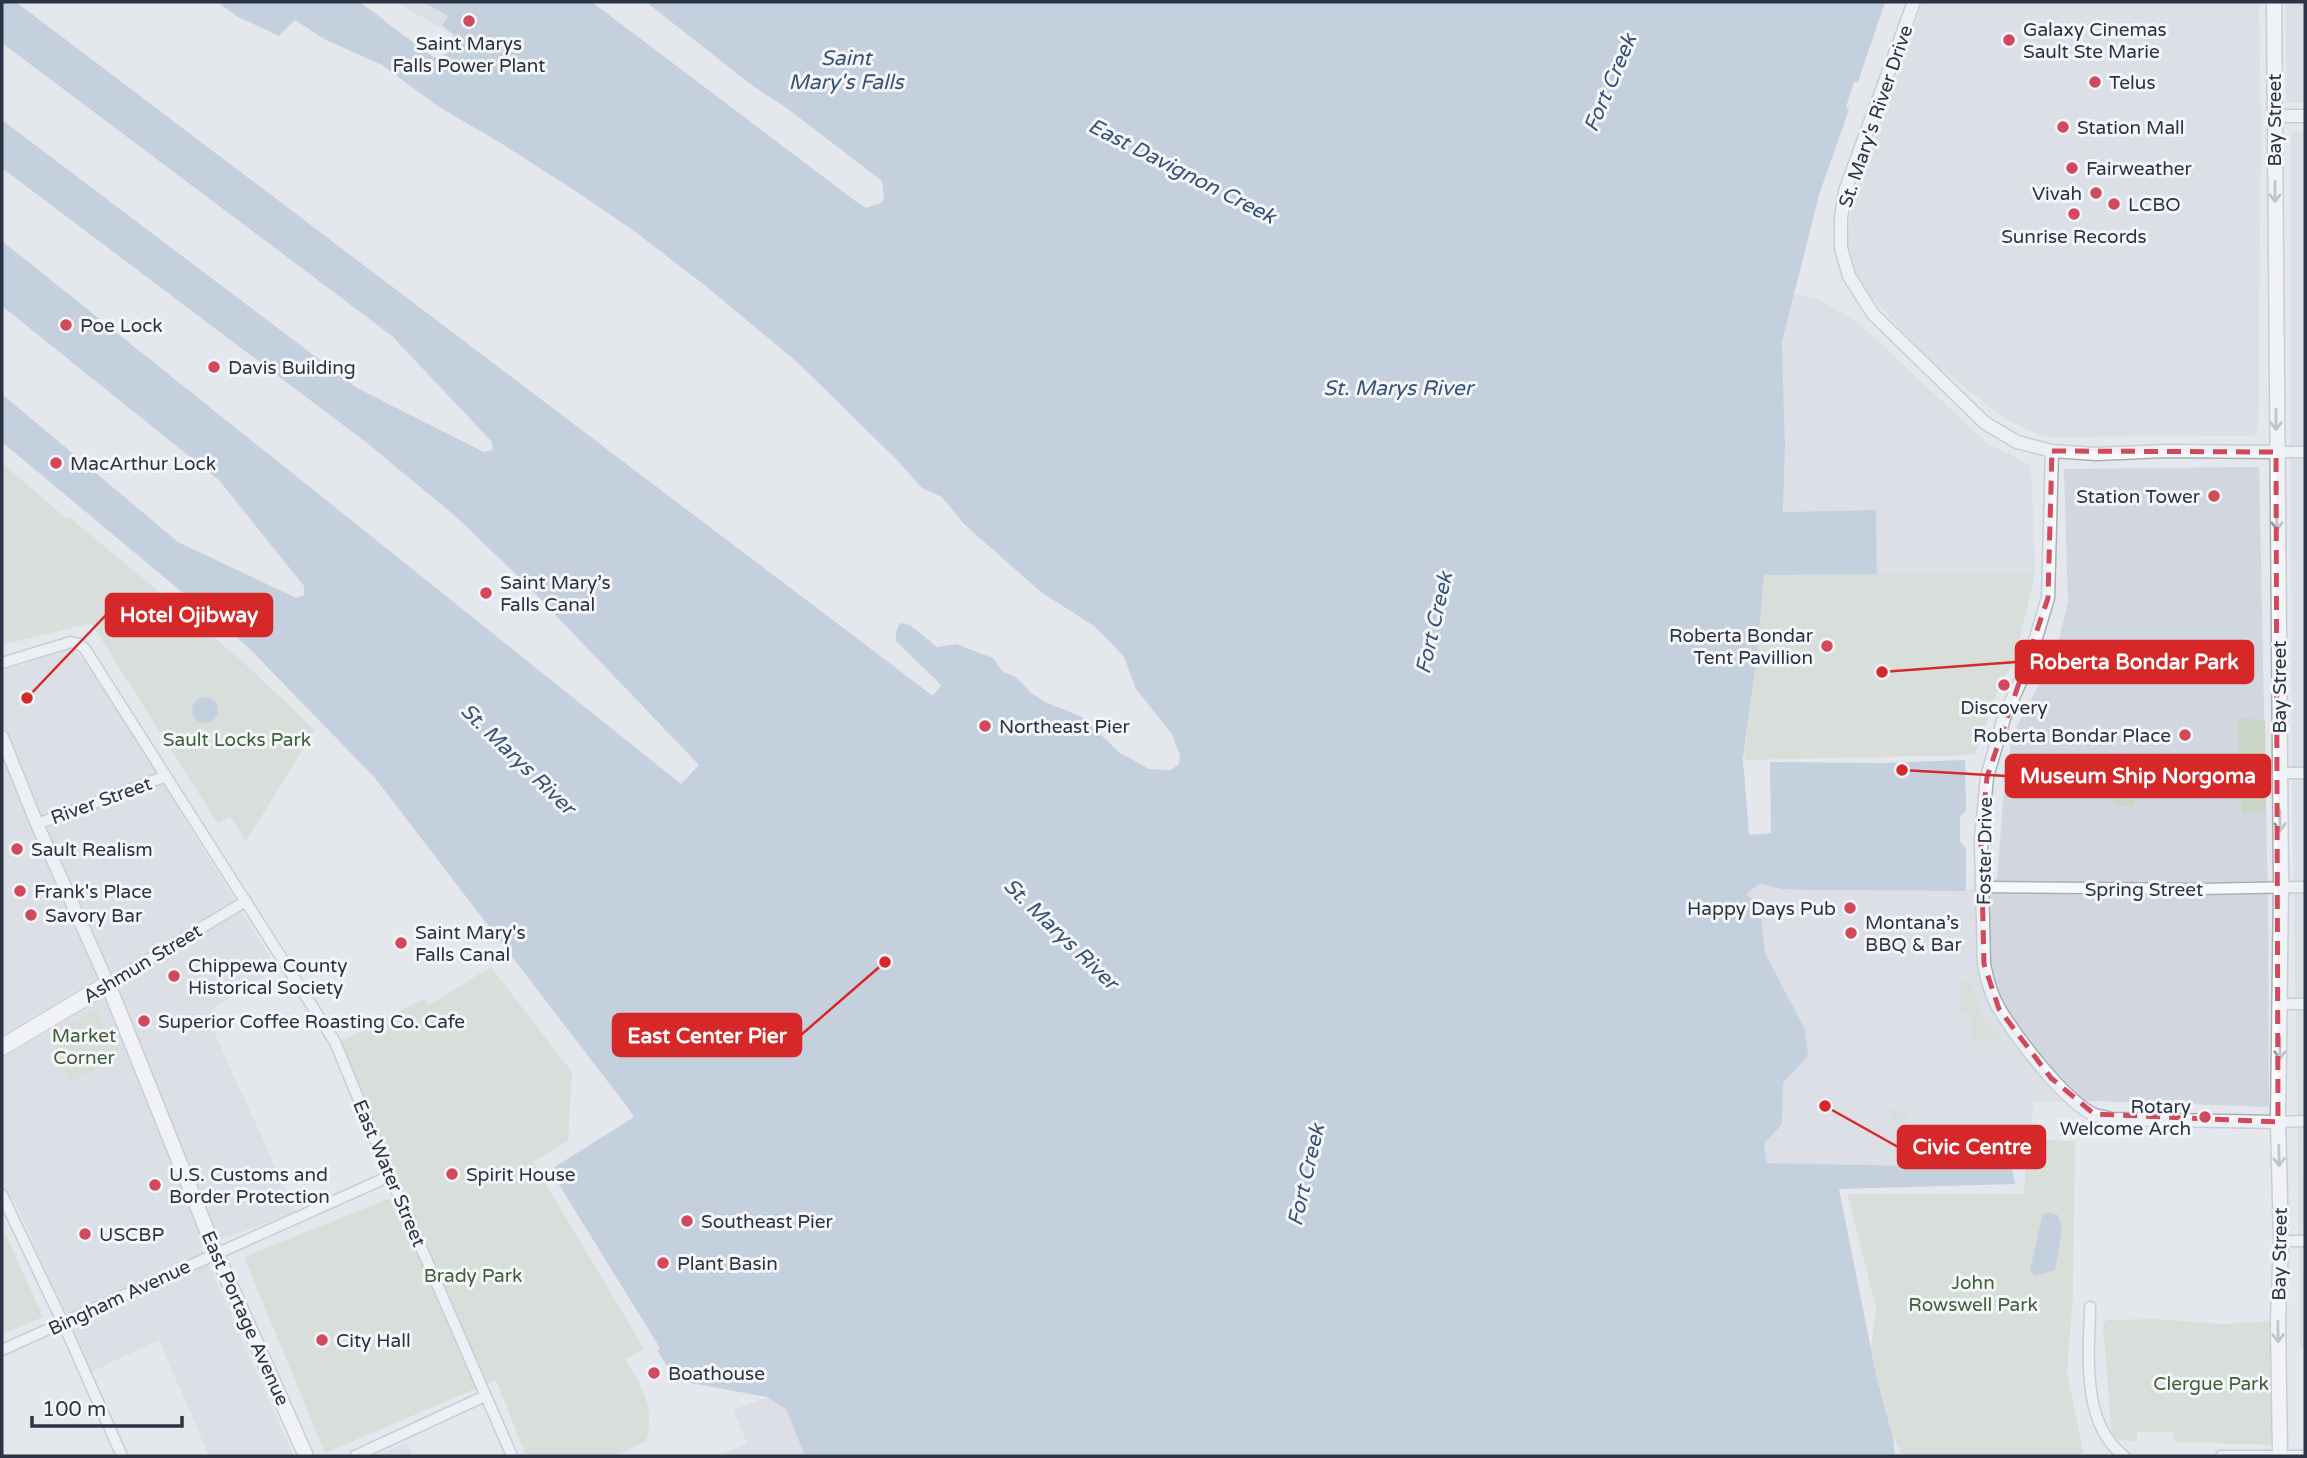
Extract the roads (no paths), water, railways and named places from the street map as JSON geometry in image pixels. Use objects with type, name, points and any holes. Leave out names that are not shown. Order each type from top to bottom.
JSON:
[{"type":"main road","name":"Bay Street","points":[[2274,2],[2281,886],[2278,1122],[2281,1241],[2278,1320],[2280,1456]]},
{"type":"main road","name":"Ashmun Street","points":[[2,1047],[108,985]]},
{"type":"main road","name":"East Portage Avenue","points":[[108,985],[216,1253],[306,1456]]},
{"type":"street","name":"St. Mary's River Drive","points":[[1914,2],[1845,191],[1840,218],[1841,248],[1849,276],[1873,314],[1985,423],[2017,442],[2052,451],[2096,454],[2166,451],[2276,452]]},
{"type":"street","points":[[2274,116],[2305,116]]},
{"type":"street","name":"Foster Drive","points":[[2052,451],[2048,598],[2028,664],[2004,718],[1987,777],[1982,838],[1984,964],[1987,983],[1999,1009],[2051,1078],[2078,1104],[2094,1114],[2111,1119],[2278,1122]]},
{"type":"street","points":[[2276,452],[2305,452]]},
{"type":"street","name":"East Water Street","points":[[2,663],[71,642],[85,649],[335,1042],[390,1177],[512,1456]]},
{"type":"street","points":[[2,737],[108,985]]},
{"type":"street","points":[[2279,774],[2305,773]]},
{"type":"street","name":"River Street","points":[[37,824],[166,776]]},
{"type":"street","name":"Spring Street","points":[[1982,887],[2305,887]]},
{"type":"street","name":"Ashmun Street","points":[[108,985],[246,901]]},
{"type":"street","points":[[2280,1004],[2305,1004]]},
{"type":"street","points":[[2278,1122],[2305,1121]]},
{"type":"street","name":"Bingham Avenue","points":[[2,1350],[390,1177]]},
{"type":"street","points":[[2,1195],[6,1215],[63,1323],[122,1456]]},
{"type":"street","points":[[2281,1241],[2305,1241]]},
{"type":"street","points":[[2090,1307],[2089,1371],[2093,1400],[2108,1443],[2124,1456]]},
{"type":"street","points":[[355,1456],[485,1396]]},
{"type":"street","points":[[2221,1456],[2305,1456]]},
{"type":"water","name":"St. Marys River","points":[[2,2],[16,2],[933,696],[941,685],[896,641],[900,623],[910,625],[937,647],[956,644],[993,658],[1003,672],[1016,677],[1030,692],[1045,702],[1082,717],[1120,753],[1149,769],[1171,770],[1179,764],[1180,756],[1172,734],[1136,689],[1124,657],[1109,641],[1094,626],[1041,592],[964,524],[942,497],[922,488],[796,361],[707,287],[634,231],[499,142],[439,107],[382,65],[324,39],[295,20],[279,36],[236,16],[218,2],[360,2],[432,56],[451,33],[442,26],[448,16],[423,2],[1885,2],[1858,82],[1854,82],[1846,107],[1849,109],[1819,195],[1782,342],[1785,447],[1783,512],[1876,510],[1877,574],[1764,575],[1743,759],[1749,835],[1771,833],[1770,762],[1882,763],[1965,760],[1966,811],[1960,816],[1960,842],[1966,848],[1966,891],[1810,890],[1782,889],[1760,884],[1746,894],[1760,904],[1765,953],[1805,1029],[1808,1056],[1783,1083],[1782,1124],[1764,1144],[1767,1163],[2012,1168],[2015,1184],[1839,1189],[1895,1456],[805,1456],[786,1409],[767,1397],[680,1381],[678,1384],[657,1350],[660,1348],[550,1170],[634,1117],[625,1104],[375,778],[248,647],[2,442],[2,394],[178,542],[296,598],[304,595],[304,586],[219,480],[2,306],[2,241],[681,784],[699,765],[522,580],[455,516],[367,443],[2,168],[2,120],[357,388],[484,452],[493,450],[492,442],[392,336],[2,43]]},
{"type":"water","points":[[205,697],[214,701],[218,710],[214,719],[205,723],[196,719],[192,710],[196,701]]},
{"type":"water","points":[[2048,1212],[2058,1215],[2062,1229],[2055,1270],[2035,1276],[2030,1270],[2042,1216]]},
{"type":"place","name":"Saint Marys Falls Power Plant","points":[[469,21]]},
{"type":"place","name":"Galaxy Cinemas Sault Ste Marie","points":[[2009,40]]},
{"type":"place","name":"Telus","points":[[2095,82]]},
{"type":"place","name":"Station Mall","points":[[2063,127]]},
{"type":"place","name":"Fairweather","points":[[2072,168]]},
{"type":"place","name":"Vivah","points":[[2096,193]]},
{"type":"place","name":"LCBO","points":[[2114,204]]},
{"type":"place","name":"Sunrise Records","points":[[2074,214]]},
{"type":"place","name":"Poe Lock","points":[[66,325]]},
{"type":"place","name":"Davis Building","points":[[214,367]]},
{"type":"place","name":"MacArthur Lock","points":[[56,463]]},
{"type":"place","name":"Station Tower","points":[[2214,496]]},
{"type":"place","name":"Saint Mary’s Falls Canal","points":[[486,593]]},
{"type":"place","name":"Roberta Bondar Tent Pavillion","points":[[1827,646]]},
{"type":"place","name":"Roberta Bondar Park","points":[[1882,672]]},
{"type":"place","name":"Discovery","points":[[2004,685]]},
{"type":"place","name":"Hotel Ojibway","points":[[27,698]]},
{"type":"place","name":"Northeast Pier","points":[[985,726]]},
{"type":"place","name":"Roberta Bondar Place","points":[[2185,735]]},
{"type":"place","name":"Museum Ship Norgoma","points":[[1902,770]]},
{"type":"place","name":"Sault Realism","points":[[17,849]]},
{"type":"place","name":"Frank's Place","points":[[20,891]]},
{"type":"place","name":"Happy Days Pub","points":[[1850,908]]},
{"type":"place","name":"Savory Bar","points":[[31,915]]},
{"type":"place","name":"Montana’s BBQ & Bar","points":[[1851,933]]},
{"type":"place","name":"Saint Mary's Falls Canal","points":[[401,943]]},
{"type":"place","name":"East Center Pier","points":[[885,962]]},
{"type":"place","name":"Chippewa County Historical Society","points":[[174,976]]},
{"type":"place","name":"Superior Coffee Roasting Co. Cafe","points":[[144,1021]]},
{"type":"place","name":"Civic Centre","points":[[1825,1106]]},
{"type":"place","name":"Rotary Welcome Arch","points":[[2205,1117]]},
{"type":"place","name":"Spirit House","points":[[452,1174]]},
{"type":"place","name":"U.S. Customs and Border Protection","points":[[155,1185]]},
{"type":"place","name":"Southeast Pier","points":[[687,1221]]},
{"type":"place","name":"USCBP","points":[[85,1234]]},
{"type":"place","name":"Plant Basin","points":[[663,1263]]},
{"type":"place","name":"City Hall","points":[[322,1340]]},
{"type":"place","name":"Boathouse","points":[[654,1373]]},
{"type":"water label","name":"Saint Mary's Falls","points":[[846,70]]},
{"type":"water label","name":"Fort Creek","points":[[1610,83]]},
{"type":"water label","name":"East Davignon Creek","points":[[1182,171]]},
{"type":"water label","name":"Fort Creek","points":[[1434,623]]},
{"type":"water label","name":"Fort Creek","points":[[1306,1175]]},
{"type":"park label","name":"Sault Locks Park","points":[[237,739]]},
{"type":"park label","name":"Market Corner","points":[[84,1046]]},
{"type":"park label","name":"Brady Park","points":[[473,1275]]},
{"type":"park label","name":"John Rowswell Park","points":[[1973,1293]]},
{"type":"park label","name":"Clergue Park","points":[[2211,1383]]}]
